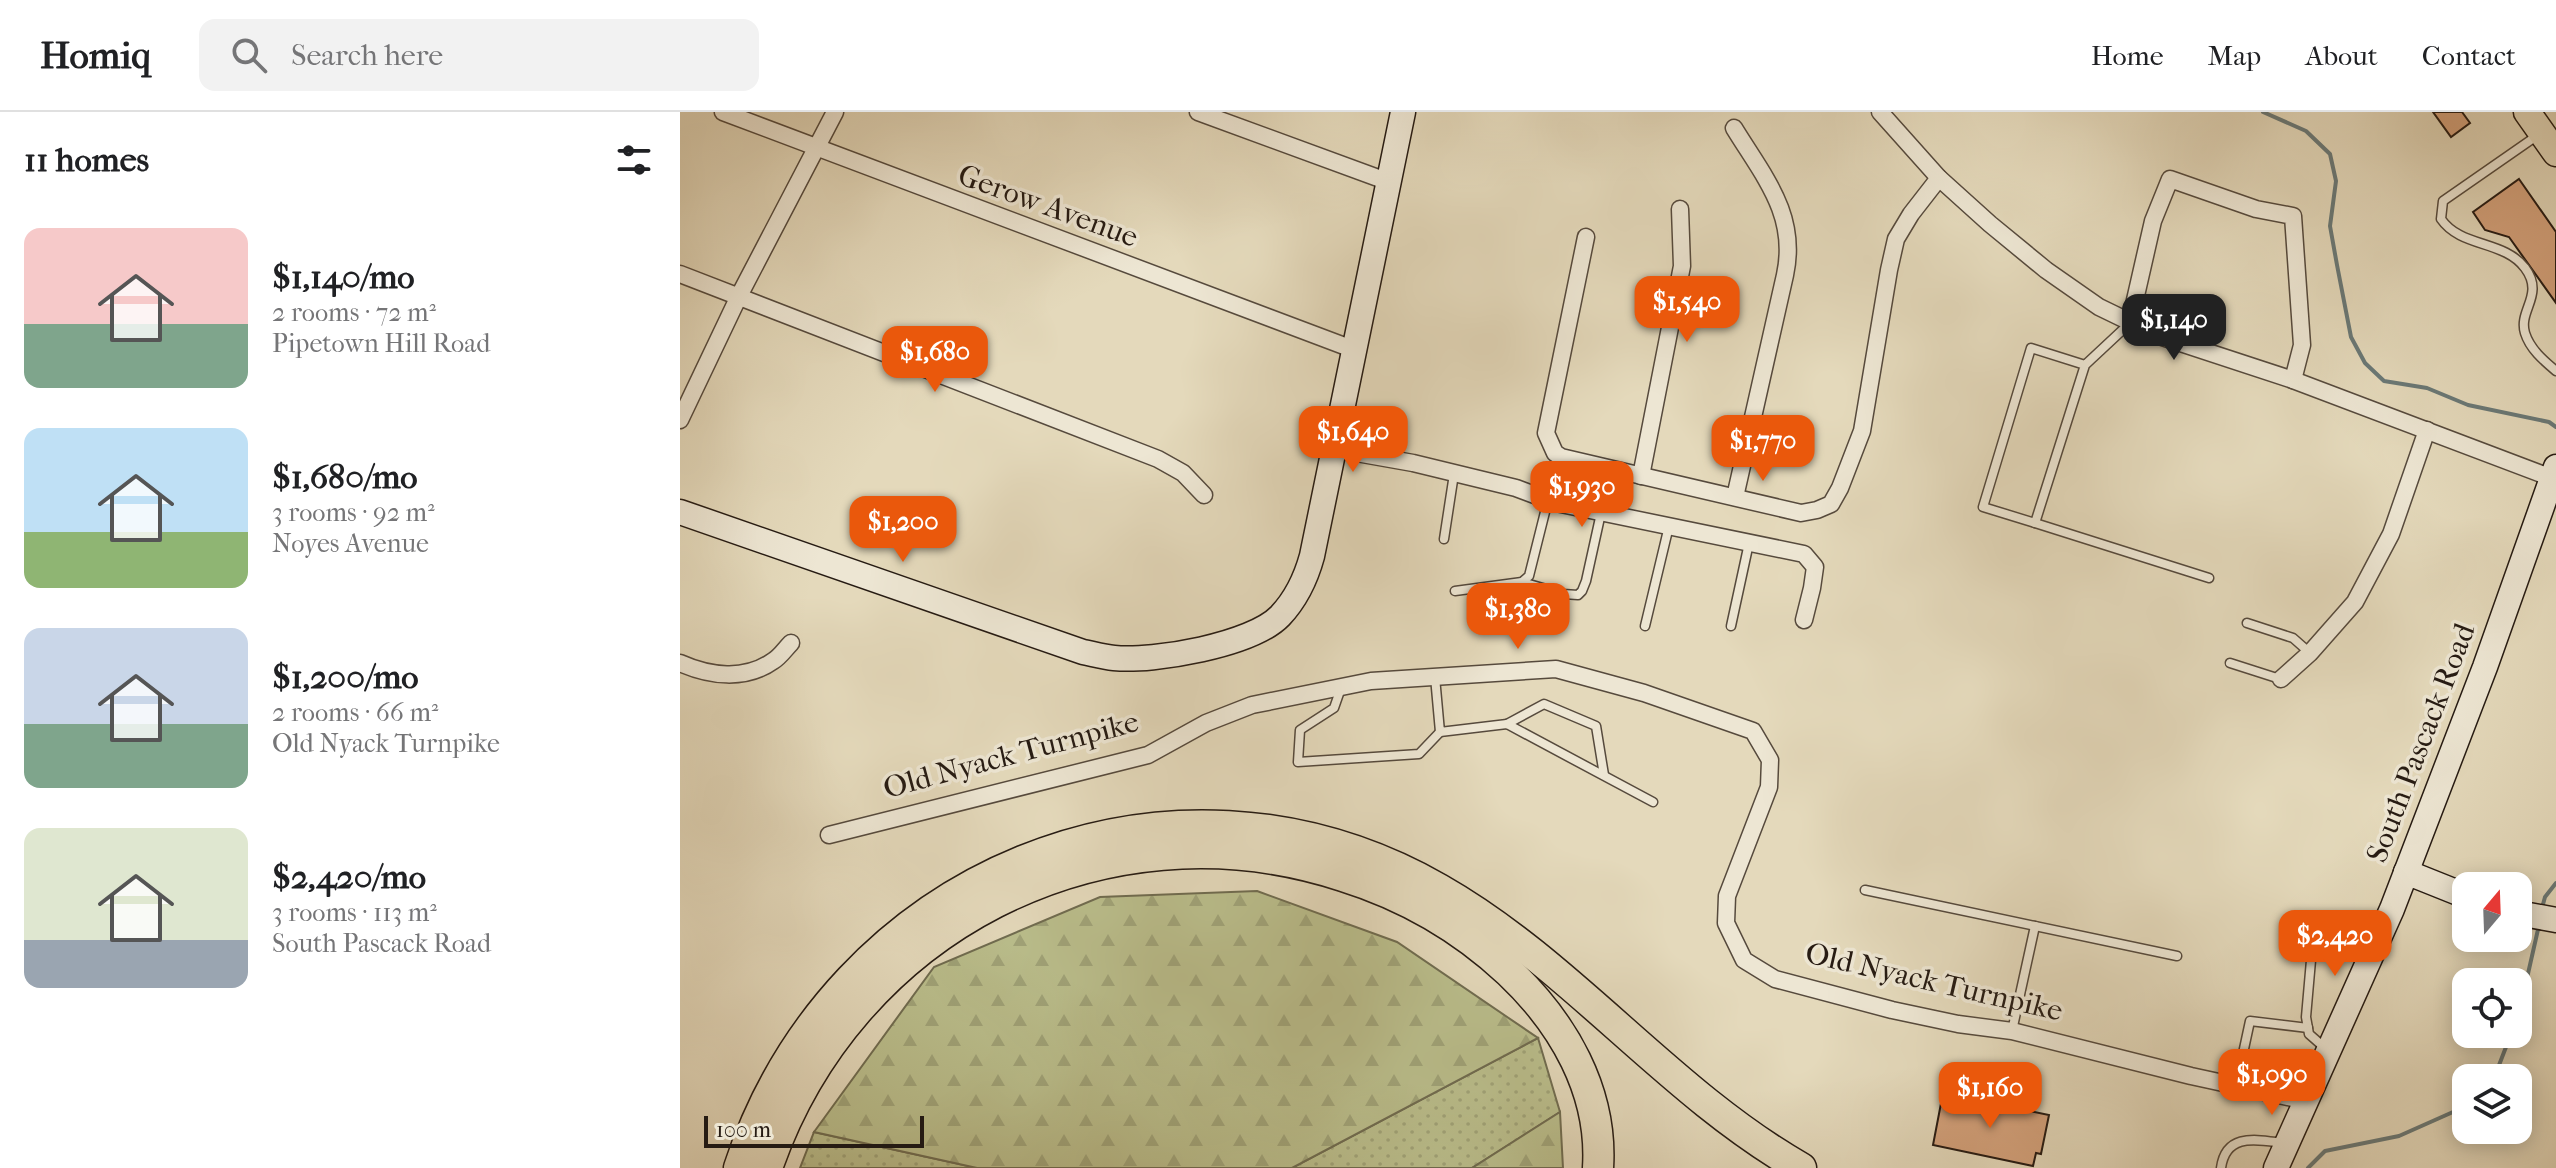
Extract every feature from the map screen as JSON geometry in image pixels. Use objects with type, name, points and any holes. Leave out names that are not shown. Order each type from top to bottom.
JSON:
[{"type":"highway","points":[[739,1168],[770,1091],[813,1023],[847,981],[906,927],[974,883],[1048,851],[1127,832],[1208,826],[1261,830],[1314,839],[1378,860],[1439,889],[1520,945],[1726,1118],[1801,1168]]},
{"type":"highway","points":[[767,1168],[793,1103],[833,1039],[884,981],[932,940],[985,907],[1057,876],[1132,858],[1207,853],[1281,860],[1357,880],[1427,912],[1493,958],[1536,1000],[1574,1054],[1595,1117],[1598,1168]]},
{"type":"street","name":"Gerow Avenue","points":[[723,112],[1355,350]]},
{"type":"street","points":[[680,420],[739,296],[835,112]]},
{"type":"street","points":[[1198,112],[1389,182]]},
{"type":"street","points":[[680,512],[1083,652],[1114,658],[1142,658],[1223,644],[1257,632],[1278,618],[1306,577],[1403,112]]},
{"type":"street","points":[[1880,112],[1939,178],[2046,270],[2099,307],[2159,336],[2554,473]]},
{"type":"street","points":[[1734,128],[1777,201],[1789,239],[1789,256],[1735,497]]},
{"type":"street","points":[[1586,237],[1546,433],[1555,453],[1561,457],[1801,513],[1831,504],[1840,488],[1862,431],[1896,239],[1939,178]]},
{"type":"street","points":[[2130,322],[2153,221],[2170,179],[2256,209],[2293,216],[2302,345],[2293,380]]},
{"type":"street","points":[[1641,476],[1682,266],[1680,209]]},
{"type":"street","points":[[680,274],[1158,459],[1183,473],[1204,495]]},
{"type":"street","points":[[2281,679],[2310,653],[2355,602],[2391,534],[2427,430]]},
{"type":"street","points":[[1334,449],[1455,473],[1601,513],[1804,554],[1815,567],[1804,620]]},
{"type":"street","name":"South Pascack Road","points":[[2276,1168],[2380,938],[2489,654],[2554,473]]},
{"type":"street","points":[[680,663],[720,675],[747,674],[773,661],[791,643]]},
{"type":"street","name":"Old Nyack Turnpike","points":[[829,835],[1148,755],[1206,723],[1252,705],[1371,681],[1556,669],[1644,693],[1753,731],[1770,760],[1769,787],[1727,896],[1726,923],[1744,960],[1775,979],[1892,1010],[1958,1024],[2012,1031],[2306,1101]]},
{"type":"street","points":[[2406,872],[2452,890]]},
{"type":"street","points":[[2532,916],[2556,920]]},
{"type":"lane","points":[[2542,132],[2443,201],[2441,219],[2461,238],[2498,250],[2516,259],[2526,270],[2533,298],[2525,317],[2524,331],[2537,355],[2556,371]]},
{"type":"lane","points":[[2035,523],[2085,365],[2130,322]]},
{"type":"lane","points":[[2085,365],[2031,348],[1983,507],[2209,578]]},
{"type":"lane","points":[[1444,539],[1455,473]]},
{"type":"lane","points":[[1522,582],[1529,576],[1548,500]]},
{"type":"lane","points":[[1455,591],[1522,582],[1563,594],[1578,595],[1586,581],[1601,513]]},
{"type":"lane","points":[[1645,626],[1669,526]]},
{"type":"lane","points":[[1731,626],[1750,543]]},
{"type":"lane","points":[[2247,623],[2293,638],[2310,653]]},
{"type":"lane","points":[[2230,663],[2281,679]]},
{"type":"lane","points":[[1435,676],[1440,732]]},
{"type":"lane","points":[[1341,688],[1334,708],[1300,730],[1298,762],[1419,754],[1440,732],[1507,724],[1544,704],[1596,726],[1604,775]]},
{"type":"lane","points":[[1507,724],[1653,802]]},
{"type":"lane","points":[[1865,890],[2177,956]]},
{"type":"lane","points":[[2329,1051],[2309,1034],[2306,1017],[2312,949],[2328,926],[2344,922],[2353,923],[2380,938]]},
{"type":"lane","points":[[2012,1031],[2035,926]]},
{"type":"lane","points":[[2236,1086],[2250,1021],[2308,1028]]},
{"type":"lane","points":[[2221,1168],[2227,1150],[2235,1143],[2252,1140],[2286,1144]]},
{"type":"green space","points":[[1257,891],[1397,942],[1538,1038],[1292,1168],[977,1168],[814,1132],[934,967],[1100,897]]},
{"type":"green space","points":[[1538,1038],[1560,1112],[1472,1168],[1292,1168]]},
{"type":"green space","points":[[1560,1112],[1563,1168],[1472,1168]]},
{"type":"green space","points":[[814,1132],[977,1168],[800,1168]]},
{"type":"building","points":[[2433,112],[2462,112],[2470,123],[2451,137]]},
{"type":"building","points":[[2519,179],[2556,232],[2556,303],[2509,237],[2485,230],[2473,212]]},
{"type":"building","points":[[1943,1093],[2049,1115],[2041,1154],[2036,1153],[2033,1166],[1933,1145]]},
{"type":"waterway","points":[[2263,112],[2306,131],[2330,154],[2336,181],[2330,226],[2351,337],[2365,363],[2384,381],[2427,388],[2468,405],[2549,422],[2556,427]]},
{"type":"waterway","points":[[2542,908],[2545,897],[2556,883]]},
{"type":"waterway","points":[[2529,968],[2539,925]]},
{"type":"waterway","points":[[2499,1064],[2506,1048]]},
{"type":"waterway","points":[[2308,1168],[2325,1151],[2399,1136],[2452,1112]]}]
